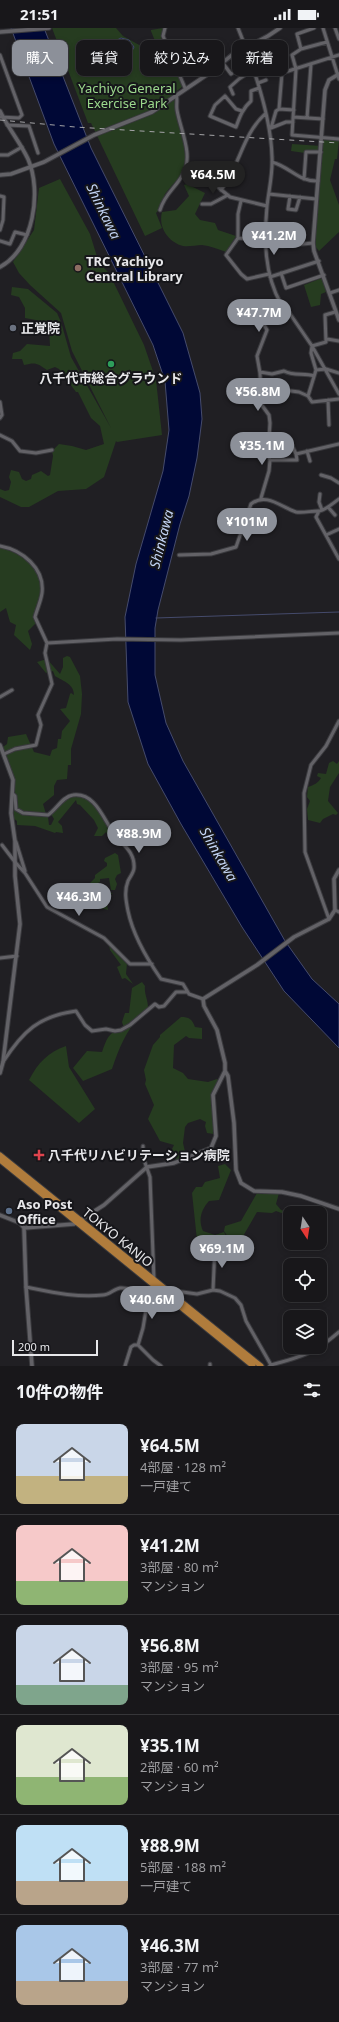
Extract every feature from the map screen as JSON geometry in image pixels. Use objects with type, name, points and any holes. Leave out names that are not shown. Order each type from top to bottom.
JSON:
[{"type":"highway","name":"TOKYO KANJO","points":[[0,1155],[253,1366]]},
{"type":"highway","name":"TOKYO KANJO","points":[[0,1160],[167,1290],[261,1366]]},
{"type":"street","points":[[0,32],[49,28]]},
{"type":"street","points":[[165,28],[163,36],[185,88]]},
{"type":"street","points":[[238,28],[243,40]]},
{"type":"street","points":[[260,40],[280,28]]},
{"type":"street","points":[[301,49],[297,34],[314,28]]},
{"type":"street","points":[[323,28],[339,76],[332,78],[326,86],[316,199],[314,243],[335,312],[339,320]]},
{"type":"street","points":[[335,28],[339,39]]},
{"type":"street","points":[[327,42],[301,49],[292,55],[296,69],[292,135],[339,139]]},
{"type":"street","points":[[0,55],[22,115],[19,118],[1,117]]},
{"type":"street","points":[[293,122],[286,122],[271,128],[276,111],[279,109],[282,73],[339,55]]},
{"type":"street","points":[[307,118],[311,64]]},
{"type":"street","points":[[224,65],[232,73]]},
{"type":"street","points":[[0,175],[31,167],[54,157],[94,135],[152,112],[176,94],[205,76]]},
{"type":"street","points":[[233,94],[230,87],[244,76]]},
{"type":"street","points":[[256,76],[269,130],[272,162],[267,206],[266,244],[270,275],[281,304],[294,318],[326,369],[339,394]]},
{"type":"street","points":[[258,83],[266,80]]},
{"type":"street","points":[[242,111],[236,109],[224,96],[215,105],[210,116],[236,127],[244,106],[252,101],[251,91],[259,88]]},
{"type":"street","points":[[160,210],[165,196],[183,174],[187,164],[185,142],[177,108],[176,94]]},
{"type":"street","points":[[279,109],[294,110]]},
{"type":"street","points":[[0,110],[1,117],[22,147],[31,167],[34,186],[32,224],[27,235],[10,260],[0,266]]},
{"type":"street","points":[[221,190],[235,169],[251,129],[265,114]]},
{"type":"street","points":[[293,117],[323,119]]},
{"type":"street","points":[[7,125],[29,126],[38,153]]},
{"type":"street","points":[[0,155],[8,155],[22,147]]},
{"type":"street","points":[[304,179],[306,152],[320,152]]},
{"type":"street","points":[[272,162],[284,165],[289,171],[308,182],[318,181]]},
{"type":"street","points":[[187,164],[199,167],[204,179],[228,195],[241,201],[267,206]]},
{"type":"street","points":[[269,194],[316,199]]},
{"type":"street","points":[[202,204],[211,204],[228,195]]},
{"type":"street","points":[[0,196],[4,196],[0,230]]},
{"type":"street","points":[[290,196],[288,209],[296,210],[300,197]]},
{"type":"street","points":[[241,201],[238,214],[238,238],[226,255],[241,274],[247,279],[281,273],[319,260]]},
{"type":"street","points":[[0,241],[10,244],[14,232],[27,235]]},
{"type":"street","points":[[238,238],[249,239]]},
{"type":"street","points":[[266,244],[282,246],[314,243]]},
{"type":"street","points":[[281,273],[286,288],[324,275]]},
{"type":"street","points":[[330,292],[339,290]]},
{"type":"street","points":[[179,555],[210,554],[236,547],[251,504],[261,498],[268,478],[270,460],[268,455],[270,423],[269,415],[261,404],[260,372],[257,356],[267,330],[261,321],[259,311],[260,308],[265,305],[281,304]]},
{"type":"street","points":[[327,340],[325,315],[335,312]]},
{"type":"street","points":[[312,346],[326,342],[327,340],[339,341]]},
{"type":"street","points":[[308,396],[316,370],[311,353],[312,346]]},
{"type":"street","points":[[316,370],[326,369],[339,373]]},
{"type":"street","points":[[260,372],[272,374],[284,371],[288,374],[306,374],[314,376]]},
{"type":"street","points":[[260,387],[278,388],[308,396],[312,402],[339,399]]},
{"type":"street","points":[[328,400],[329,425]]},
{"type":"street","points":[[0,402],[2,415],[0,418]]},
{"type":"street","points":[[0,435],[12,441],[20,451],[36,453],[52,450]]},
{"type":"street","points":[[270,439],[290,442],[296,454],[297,460],[270,460]]},
{"type":"street","points":[[296,454],[339,444]]},
{"type":"street","points":[[308,451],[310,461]]},
{"type":"street","points":[[321,475],[331,478],[339,483]]},
{"type":"street","points":[[320,494],[320,511],[316,517],[338,559]]},
{"type":"street","points":[[261,498],[298,512],[320,511],[339,499]]},
{"type":"street","points":[[328,507],[335,515]]},
{"type":"street","points":[[326,535],[339,529]]},
{"type":"street","points":[[0,546],[17,551],[39,572],[42,582],[42,595],[35,617],[47,643],[45,653],[52,684],[38,714],[41,725],[38,742],[32,748],[15,749],[4,754]]},
{"type":"street","points":[[47,643],[120,639],[158,640],[339,633]]},
{"type":"street","points":[[0,697],[12,690]]},
{"type":"street","points":[[328,919],[305,852],[304,793],[311,765],[326,746],[339,721]]},
{"type":"street","points":[[0,745],[13,780],[11,813],[15,841],[15,862],[20,924],[3,1062],[0,1073]]},
{"type":"street","points":[[12,794],[15,796],[16,809],[23,813],[48,815],[67,797],[75,795],[86,798],[98,807],[114,833],[126,846],[131,855],[134,867],[126,889],[127,909],[137,936],[161,979],[182,984],[187,992]]},
{"type":"street","points":[[15,841],[25,874]]},
{"type":"street","points":[[2,845],[25,874],[44,905],[50,910],[99,935],[130,964],[152,964]]},
{"type":"street","points":[[203,999],[259,964],[290,940],[328,919],[337,911],[334,879],[339,870]]},
{"type":"street","points":[[0,958],[17,956]]},
{"type":"street","points":[[3,1062],[20,1037],[46,1018],[76,1011],[85,1025],[92,1031],[106,1029],[115,1031],[130,1024],[155,1004],[159,1007],[164,1006],[176,992],[187,992],[203,999]]},
{"type":"street","points":[[24,1228],[68,1226],[79,1222],[112,1198],[147,1167],[178,1162],[208,1150],[213,1145],[216,1136],[213,1095],[224,1071],[225,1062],[217,1030],[204,1006],[203,999]]},
{"type":"street","points":[[224,1071],[228,1076],[234,1123],[236,1170],[241,1183],[254,1191],[282,1192],[301,1196],[339,1209]]},
{"type":"street","points":[[143,1146],[143,1157],[150,1177],[154,1280]]},
{"type":"street","points":[[0,1215],[20,1223],[24,1228],[26,1287],[32,1366]]},
{"type":"street","points":[[213,1290],[215,1246]]},
{"type":"street","points":[[26,1287],[72,1296],[105,1295],[120,1288],[149,1292],[157,1287]]},
{"type":"street","points":[[167,1290],[197,1294],[213,1290],[227,1293],[239,1302],[246,1321],[270,1366],[306,1355],[326,1344],[339,1332]]},
{"type":"street","points":[[138,1345],[143,1328],[149,1292]]},
{"type":"street","points":[[125,1366],[131,1346],[138,1345]]},
{"type":"street","points":[[138,1345],[161,1366]]},
{"type":"green space","name":"Yachiyo General Exercise Park","points":[[52,28],[116,28],[123,36],[130,40],[76,40],[76,76],[132,76],[132,41],[140,45],[140,76],[179,76],[183,86],[173,94],[176,99],[183,135],[185,163],[182,173],[165,194],[156,213],[162,228],[145,236],[91,123],[88,123],[68,70],[68,40],[57,40]]},
{"type":"green space","points":[[163,28],[161,40],[155,40],[151,30]]},
{"type":"green space","points":[[323,138],[339,140],[337,159],[335,159],[330,180],[339,205],[339,232],[319,251],[315,246],[321,151],[305,153],[291,151],[292,144],[321,146]]},
{"type":"green space","points":[[60,179],[90,234],[99,263],[109,273],[144,345],[156,380],[162,435],[116,441],[104,477],[86,489],[58,491],[29,507],[21,507],[0,497],[0,489],[5,491],[9,490],[11,482],[9,477],[11,470],[19,472],[22,479],[26,481],[31,479],[32,475],[41,471],[48,476],[50,475],[53,456],[52,451],[59,444],[86,450],[104,444],[100,426],[91,418],[78,392],[76,392],[59,369],[55,367],[47,370],[36,364],[24,365],[22,359],[12,359],[13,353],[20,351],[27,344],[50,346],[49,327],[46,322],[25,318],[25,308],[19,297],[11,295],[12,287],[28,289],[57,313],[71,357],[111,428],[72,351],[61,313],[30,285],[19,273],[13,262],[34,230],[39,188]]},
{"type":"green space","points":[[187,184],[205,193],[195,214],[200,220],[215,223],[218,230],[236,236],[226,252],[202,245],[183,246],[173,241],[165,233],[161,223],[162,212],[176,210],[189,196],[184,185]]},
{"type":"green space","points":[[322,278],[326,292],[321,294],[320,305],[311,307],[304,285]]},
{"type":"green space","points":[[0,547],[25,559],[37,571],[40,579],[41,588],[35,614],[36,623],[28,631],[32,644],[30,650],[14,635],[16,625],[10,622],[6,608],[0,612]]},
{"type":"green space","points":[[67,656],[70,657],[80,676],[82,694],[81,714],[71,749],[71,765],[68,765],[67,779],[57,780],[54,786],[54,795],[43,804],[46,814],[37,814],[37,816],[48,817],[49,825],[51,825],[54,819],[51,814],[62,802],[69,797],[76,795],[82,796],[94,805],[117,841],[113,842],[106,832],[102,836],[94,836],[98,828],[94,820],[80,805],[77,804],[76,800],[58,822],[62,826],[63,833],[55,833],[35,826],[17,825],[17,821],[13,818],[15,782],[3,747],[7,744],[8,737],[26,734],[34,752],[50,756],[52,750],[57,748],[58,739],[61,739],[62,731],[70,721],[60,709],[66,708],[70,694],[71,693],[74,695],[74,691],[68,683],[55,676],[53,671],[46,673],[37,662],[47,659],[60,674],[63,667],[63,658]]},
{"type":"green space","points":[[333,761],[337,764],[339,761],[339,773],[330,787],[328,801],[338,813],[323,819],[320,823],[308,820],[307,809],[310,801],[307,797],[308,787],[316,784],[320,780],[321,778],[317,776],[318,773],[326,774],[329,763]]},
{"type":"green space","points":[[115,853],[118,855],[121,873],[117,875],[115,879],[117,884],[115,890],[111,890],[109,878],[100,879],[100,882],[91,886],[90,891],[76,887],[85,888],[95,878],[95,875],[107,866],[107,863],[104,861],[105,858]]},
{"type":"green space","points":[[78,889],[93,894],[113,893],[106,897],[108,910],[93,906],[94,902],[87,894],[77,890]]},
{"type":"green space","points":[[109,945],[127,963],[126,974],[133,984],[125,978],[122,979],[117,967],[121,965],[110,950]]},
{"type":"green space","points":[[142,982],[145,986],[148,1008],[130,1028],[118,1052],[112,1069],[83,1081],[73,1068],[87,1051],[102,1052],[109,1036],[124,1028],[122,1022],[125,1013],[129,1013],[132,988]]},
{"type":"green space","points":[[181,1017],[186,1017],[191,1020],[195,1027],[202,1028],[202,1039],[189,1038],[186,1036],[174,1045],[173,1068],[183,1073],[188,1079],[208,1082],[218,1080],[211,1096],[214,1134],[207,1133],[205,1126],[206,1122],[200,1119],[188,1123],[185,1127],[183,1143],[186,1156],[176,1161],[172,1149],[174,1145],[160,1141],[148,1119],[154,1105],[145,1084],[146,1080],[144,1070],[153,1045],[160,1035]]},
{"type":"green space","points":[[66,1046],[69,1067],[95,1109],[79,1123],[29,1080],[36,1068],[44,1059],[54,1051]]},
{"type":"green space","points":[[225,1164],[231,1170],[219,1200],[209,1201],[206,1204],[201,1215],[201,1227],[203,1231],[215,1235],[224,1232],[228,1240],[214,1243],[197,1240],[192,1193],[196,1187],[202,1187],[205,1182],[220,1178],[218,1166]]},
{"type":"green space","points":[[257,1193],[279,1193],[276,1204],[283,1210],[283,1214],[276,1211],[272,1213],[257,1212],[242,1238],[236,1256],[225,1252],[223,1245],[230,1240],[224,1231],[225,1226],[241,1221]]},
{"type":"water","points":[[11,28],[44,28],[49,40],[15,40]]},
{"type":"water","points":[[121,38],[129,40],[117,40]]},
{"type":"water","name":"Shinkawa","points":[[29,76],[63,76],[91,148],[183,333],[200,393],[202,419],[197,458],[189,496],[180,524],[158,610],[155,628],[155,675],[166,723],[183,761],[285,941],[312,979],[339,1004],[339,1048],[284,991],[242,927],[181,824],[148,764],[128,702],[125,617],[136,564],[163,471],[169,430],[165,381],[153,345],[54,144]]},
{"type":"waterway","points":[[156,618],[339,612]]},
{"type":"railway","points":[[0,120],[75,127],[339,143]]},
{"type":"place","name":"TRC Yachiyo Central Library","points":[[78,268]]},
{"type":"place","name":"正覚院","points":[[13,328]]},
{"type":"place","name":"八千代市総合グラウンド","points":[[111,364]]},
{"type":"place","name":"八千代リハビリテーション病院","points":[[39,1155]]},
{"type":"place","name":"Aso Post Office","points":[[9,1211]]}]
